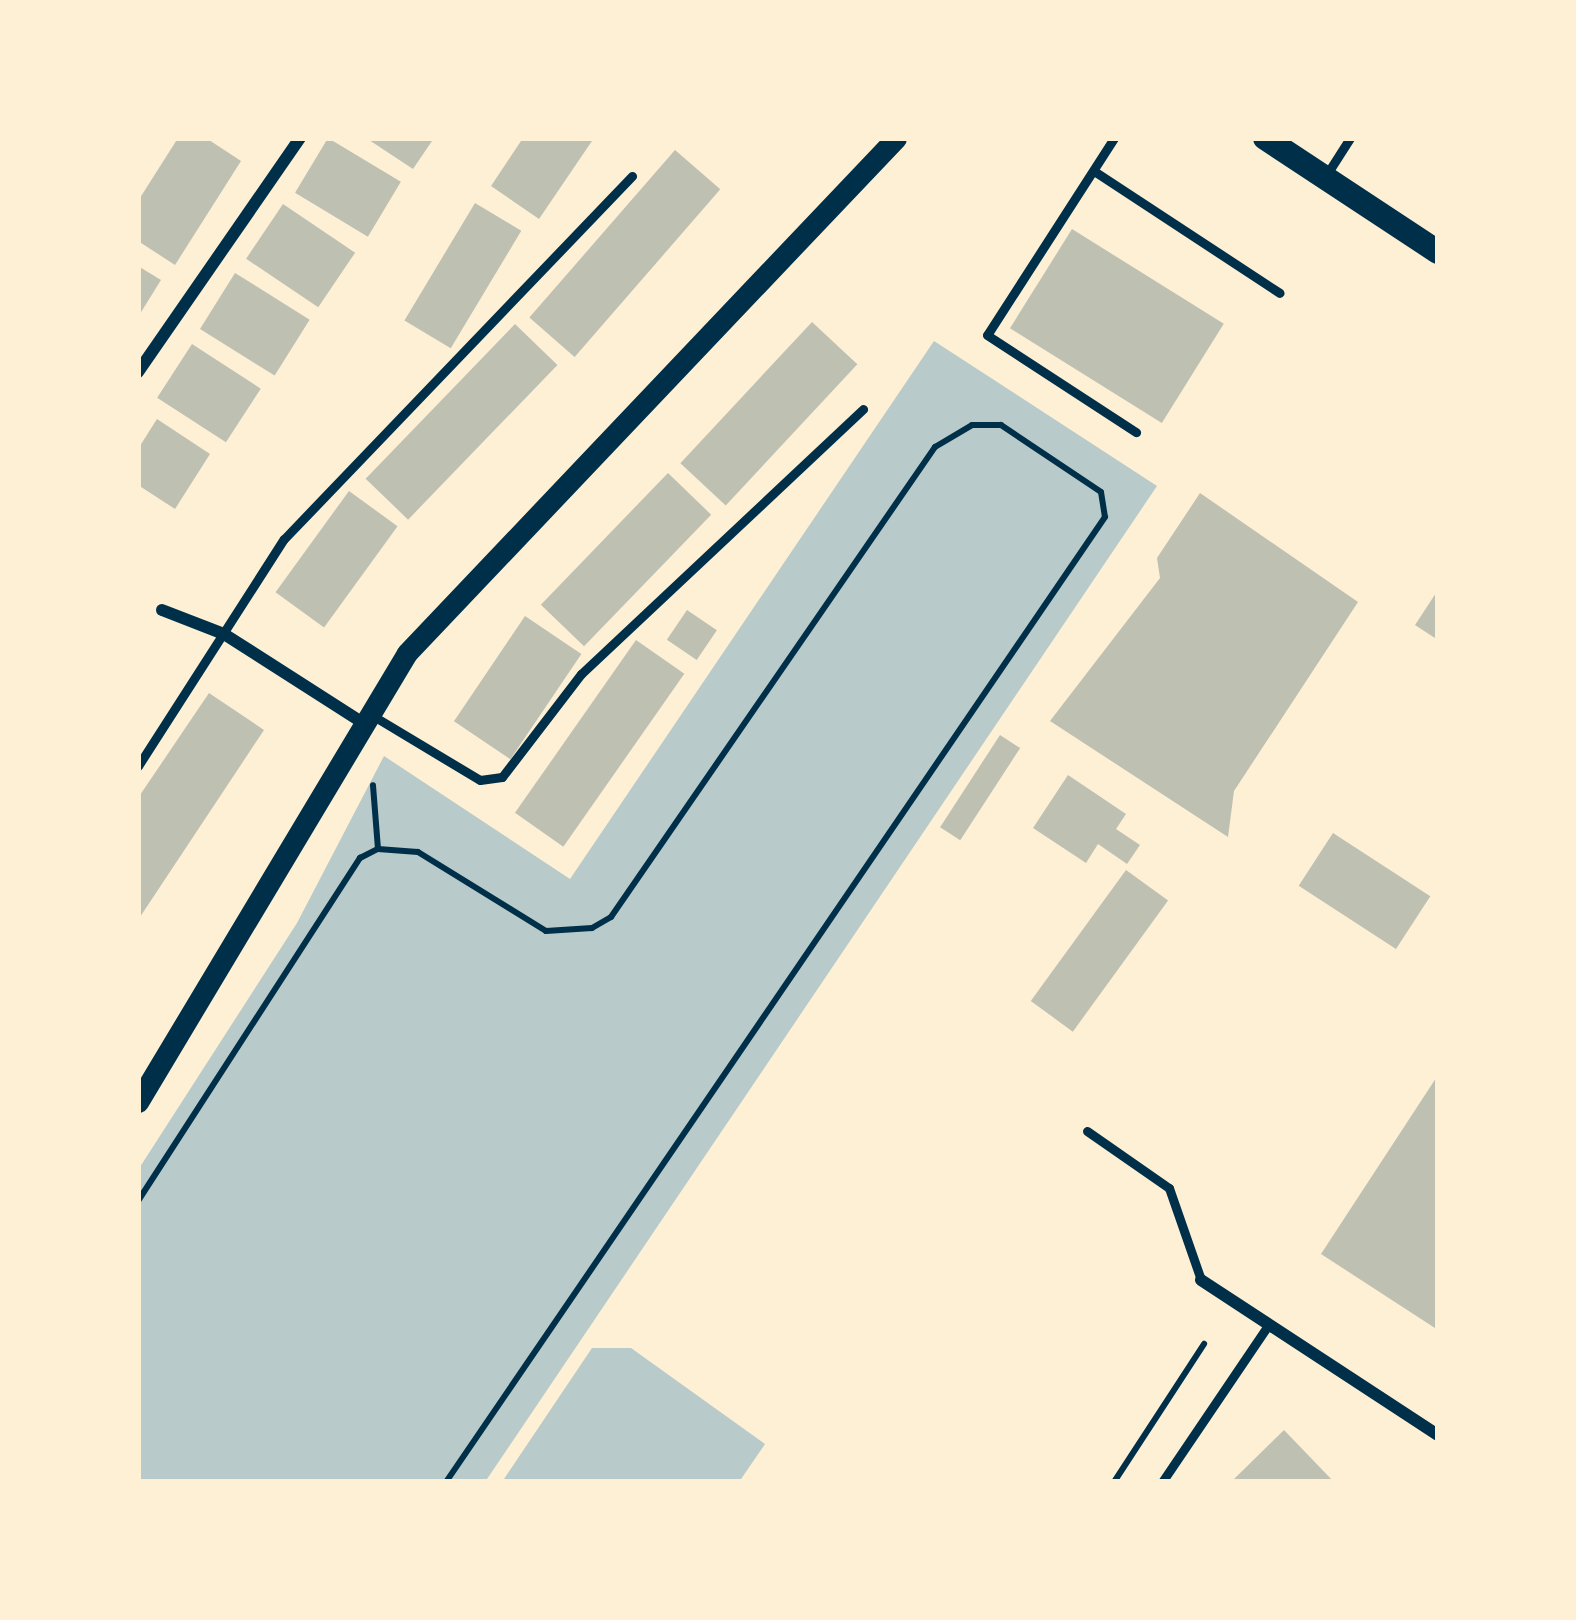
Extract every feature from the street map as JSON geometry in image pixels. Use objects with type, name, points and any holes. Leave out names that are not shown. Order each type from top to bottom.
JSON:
[{"type":"main road","points":[[1265,138],[1438,252]]},
{"type":"street","points":[[138,371],[300,138]]},
{"type":"street","points":[[138,1102],[363,716],[476,570],[896,138]]},
{"type":"street","points":[[162,610],[224,634],[363,716]]},
{"type":"street","points":[[1201,1280],[1438,1436]]},
{"type":"lane","points":[[1114,138],[987,335],[1136,432]]},
{"type":"lane","points":[[1325,177],[1350,138]]},
{"type":"lane","points":[[1094,171],[1280,293]]},
{"type":"lane","points":[[138,766],[284,539],[632,176]]},
{"type":"lane","points":[[363,716],[480,780],[502,777],[581,674],[862,409]]},
{"type":"lane","points":[[1087,1131],[1169,1188],[1201,1280]]},
{"type":"lane","points":[[1162,1482],[1269,1324]]},
{"type":"path","points":[[138,1201],[360,859],[378,849],[418,852],[546,931],[592,928],[611,916],[935,447],[972,425],[1001,425],[1101,492],[1105,517],[446,1482]]},
{"type":"path","points":[[373,785],[378,849]]},
{"type":"path","points":[[1114,1482],[1204,1344]]},
{"type":"shaded area","points":[[934,341],[1157,486],[485,1482],[138,1482],[138,1170],[297,923],[384,756],[570,879]]},
{"type":"shaded area","points":[[592,1348],[631,1348],[765,1444],[739,1482],[502,1482]]},
{"type":"building","points":[[178,138],[206,138],[241,161],[175,265],[138,241],[138,201]]},
{"type":"building","points":[[328,138],[401,182],[368,237],[295,193]]},
{"type":"building","points":[[366,138],[434,138],[413,169]]},
{"type":"building","points":[[523,138],[594,138],[539,219],[491,186]]},
{"type":"building","points":[[675,150],[720,189],[575,357],[529,318]]},
{"type":"building","points":[[475,203],[521,231],[451,348],[404,320]]},
{"type":"building","points":[[283,204],[355,253],[318,307],[246,259]]},
{"type":"building","points":[[1072,229],[1224,324],[1162,423],[1010,328]]},
{"type":"building","points":[[138,266],[161,280],[138,317]]},
{"type":"building","points":[[235,273],[310,320],[275,376],[200,329]]},
{"type":"building","points":[[812,322],[857,364],[726,505],[680,463]]},
{"type":"building","points":[[515,324],[557,365],[408,520],[366,479]]},
{"type":"building","points":[[192,344],[261,389],[226,442],[157,398]]},
{"type":"building","points":[[157,419],[210,454],[175,509],[138,485],[138,449]]},
{"type":"building","points":[[668,473],[711,515],[584,646],[541,605]]},
{"type":"building","points":[[349,491],[398,526],[324,627],[276,592]]},
{"type":"building","points":[[1200,493],[1358,602],[1234,791],[1228,837],[1050,721],[1160,578],[1157,558]]},
{"type":"building","points":[[1438,590],[1438,640],[1415,625]]},
{"type":"building","points":[[687,610],[717,630],[697,660],[667,640]]},
{"type":"building","points":[[525,616],[581,654],[510,759],[454,721]]},
{"type":"building","points":[[636,640],[684,674],[563,847],[515,813]]},
{"type":"building","points":[[209,693],[264,730],[138,920],[138,798]]},
{"type":"building","points":[[1000,735],[1020,748],[960,840],[940,827]]},
{"type":"building","points":[[1068,775],[1126,814],[1116,829],[1140,845],[1127,864],[1098,844],[1086,863],[1033,828]]},
{"type":"building","points":[[1333,833],[1430,896],[1396,949],[1299,886]]},
{"type":"building","points":[[1126,870],[1168,901],[1073,1032],[1031,1001]]},
{"type":"building","points":[[1438,1075],[1438,1330],[1321,1254]]},
{"type":"building","points":[[1284,1430],[1334,1482],[1231,1482]]}]
